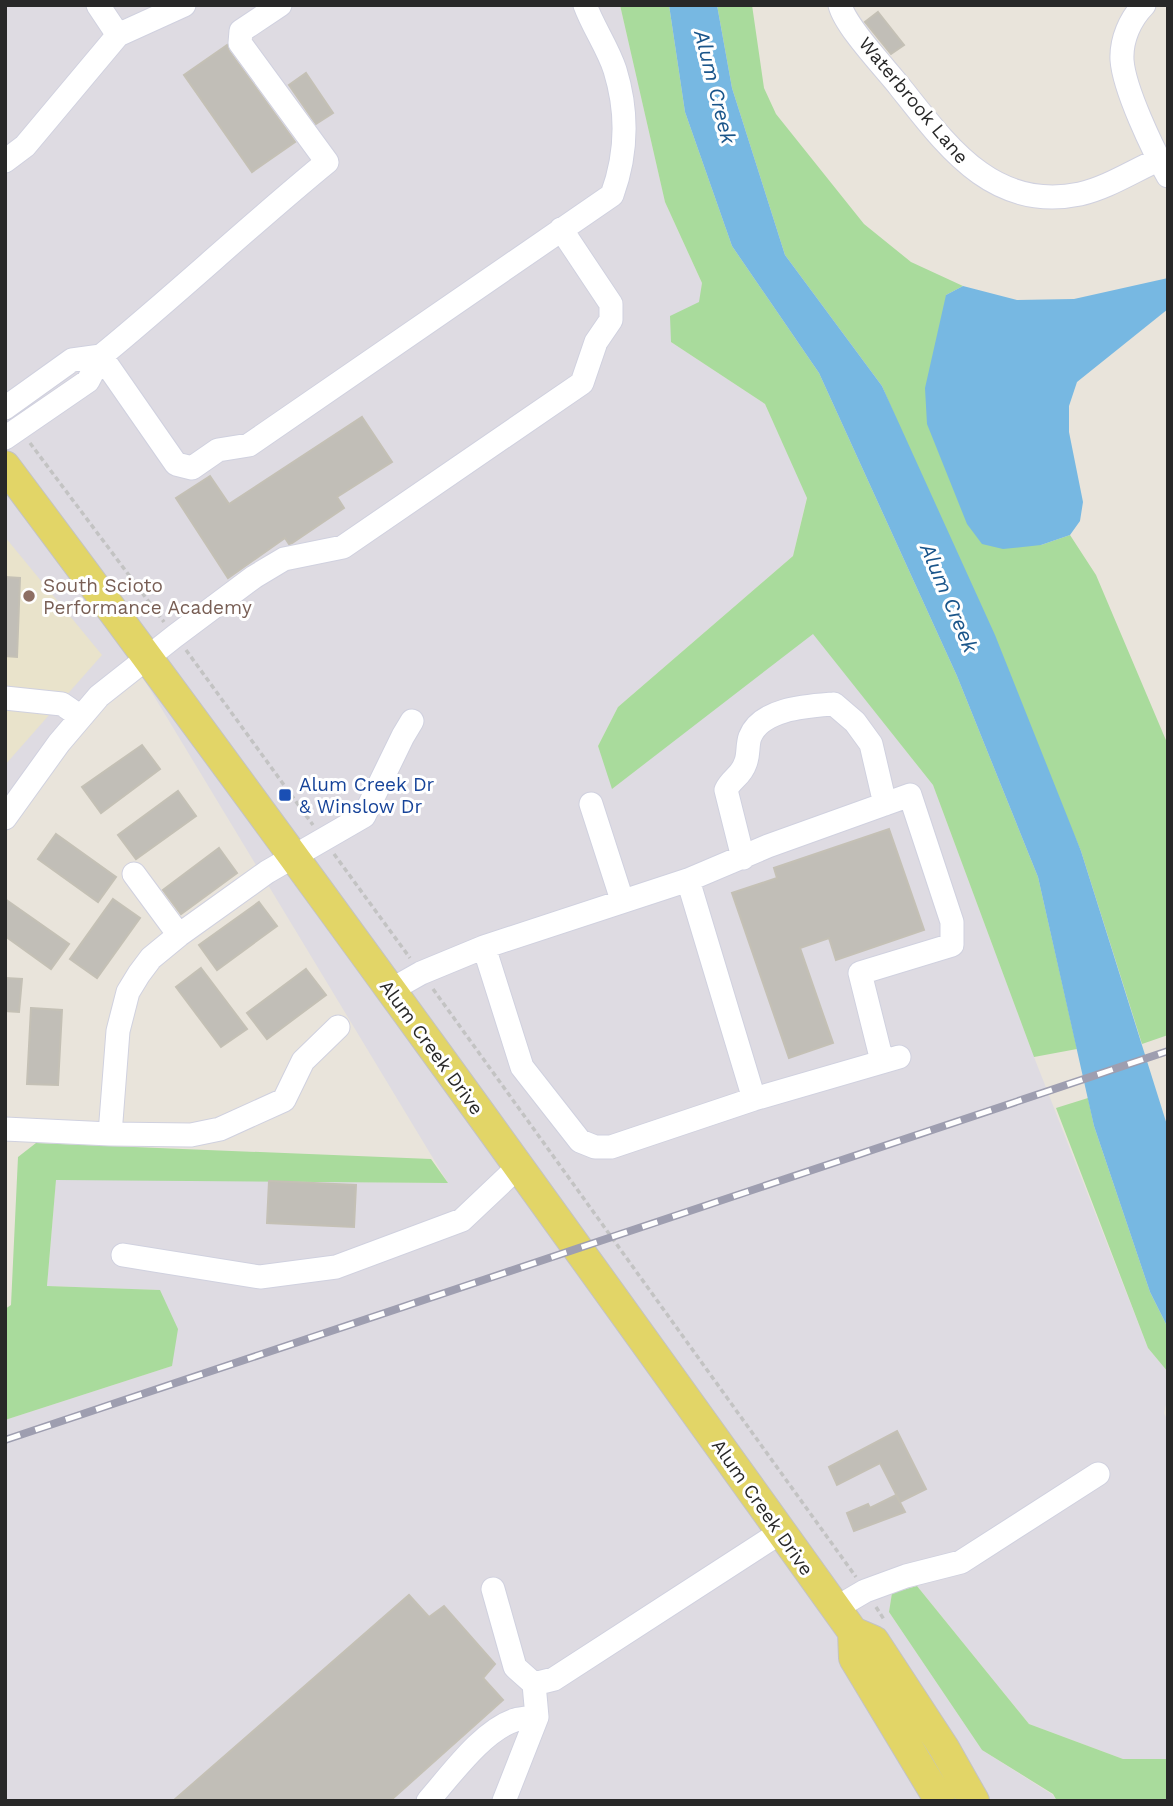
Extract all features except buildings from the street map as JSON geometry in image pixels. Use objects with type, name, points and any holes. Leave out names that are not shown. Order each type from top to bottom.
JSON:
[{"type":"main road","name":"Alum Creek Drive","points":[[5,466],[294,855],[844,1620],[874,1641],[883,1653],[944,1748],[974,1801]]},
{"type":"main road","name":"Alum Creek Drive","points":[[844,1620],[854,1658],[940,1801]]},
{"type":"street","points":[[98,5],[118,35]]},
{"type":"street","points":[[5,161],[25,146],[118,35],[184,5]]},
{"type":"street","points":[[12,433],[88,381],[101,356],[327,162],[240,43],[241,31],[280,5]]},
{"type":"street","points":[[101,356],[176,464],[192,468],[218,450],[249,445],[612,195],[625,148],[625,125],[615,70],[584,5]]},
{"type":"street","name":"Waterbrook Lane","points":[[840,5],[857,33],[937,133],[968,165],[1004,188],[1047,196],[1082,193],[1163,168]]},
{"type":"street","points":[[1144,5],[1131,23],[1123,44],[1122,59],[1136,107],[1163,168]]},
{"type":"street","points":[[6,817],[59,743],[99,696],[175,636],[284,559],[343,547],[582,383],[596,342],[611,320],[611,304],[561,229]]},
{"type":"street","points":[[5,408],[72,360],[101,356]]},
{"type":"street","points":[[5,698],[62,704],[81,717]]},
{"type":"street","points":[[743,858],[726,790],[730,782],[740,775],[747,762],[750,737],[760,723],[793,708],[834,704],[855,722],[871,744],[885,804]]},
{"type":"street","points":[[110,1134],[118,1031],[128,992],[152,958],[179,935],[294,855],[364,816],[412,721]]},
{"type":"street","points":[[391,990],[421,973],[484,947],[688,880],[768,846],[910,795],[952,922],[952,946],[860,973],[891,1059],[754,1099],[611,1147],[595,1147],[580,1141],[522,1068],[484,947]]},
{"type":"street","points":[[591,804],[622,900]]},
{"type":"street","points":[[134,874],[179,935]]},
{"type":"street","points":[[688,880],[754,1099]]},
{"type":"street","points":[[5,1129],[191,1135],[220,1129],[284,1100],[303,1061],[338,1027]]},
{"type":"street","points":[[123,1255],[260,1277],[337,1267],[462,1220],[518,1167]]},
{"type":"street","points":[[844,1620],[865,1591],[906,1576],[961,1562],[1098,1474]]},
{"type":"street","points":[[534,1684],[554,1679],[781,1532]]},
{"type":"street","points":[[493,1590],[515,1667],[534,1684],[537,1717],[504,1801]]},
{"type":"street","points":[[428,1801],[479,1744],[498,1729],[515,1720],[537,1717]]},
{"type":"path","points":[[12,433],[175,636],[421,973],[887,1623]]},
{"type":"shaded area","points":[[5,5],[620,5],[665,202],[702,283],[700,302],[671,342],[765,404],[807,497],[793,556],[618,707],[598,746],[613,788],[813,633],[933,785],[1034,1057],[1148,1348],[1168,1372],[1168,1396],[1164,1413],[1168,1421],[1168,1759],[1123,1759],[1029,1724],[917,1586],[892,1593],[889,1612],[982,1750],[1053,1795],[1057,1801],[5,1801],[5,1420],[172,1366],[160,1290],[47,1286],[56,1179],[448,1183],[134,663],[5,814]]},
{"type":"shaded area","name":"South Scioto Performance Academy","points":[[5,537],[102,655],[5,765]]},
{"type":"green space","points":[[620,5],[669,5],[685,112],[732,246],[819,373],[957,676],[1038,877],[1077,1049],[1034,1057],[933,785],[813,634],[612,789],[598,746],[618,707],[793,556],[807,498],[765,404],[671,342],[670,316],[699,302],[702,283],[665,202]]},
{"type":"green space","points":[[717,5],[752,5],[764,88],[776,114],[864,224],[911,262],[963,286],[946,295],[1041,545],[1070,535],[1096,575],[1168,745],[1168,1035],[1142,1044],[1081,851],[882,386],[785,255],[732,88]]},
{"type":"green space","points":[[1088,1098],[1094,1126],[1150,1292],[1168,1328],[1168,1372],[1148,1348],[1056,1108]]},
{"type":"green space","points":[[36,1143],[431,1159],[448,1183],[56,1180],[47,1286],[160,1290],[178,1329],[172,1366],[5,1420],[5,1309],[11,1305],[18,1157]]},
{"type":"green space","points":[[917,1586],[1029,1724],[1123,1759],[1168,1759],[1168,1801],[1057,1801],[1053,1794],[982,1750],[889,1612],[892,1593]]},
{"type":"water","name":"Alum Creek","points":[[669,5],[717,5],[732,88],[785,255],[882,386],[995,635],[1081,851],[1168,1128],[1168,1328],[1150,1292],[1094,1126],[1038,877],[957,676],[819,373],[732,246],[685,112]]},
{"type":"water","points":[[1168,278],[1168,309],[1077,382],[1069,406],[1069,432],[1083,502],[1080,521],[1070,535],[1041,545],[1003,549],[982,544],[967,524],[927,424],[925,388],[946,295],[963,286],[1017,300],[1074,299]]},
{"type":"railway","points":[[5,1440],[1168,1051]]},
{"type":"place","name":"South Scioto Performance Academy","points":[[29,596]]},
{"type":"place","name":"Alum Creek Dr & Winslow Dr","points":[[285,795]]}]
